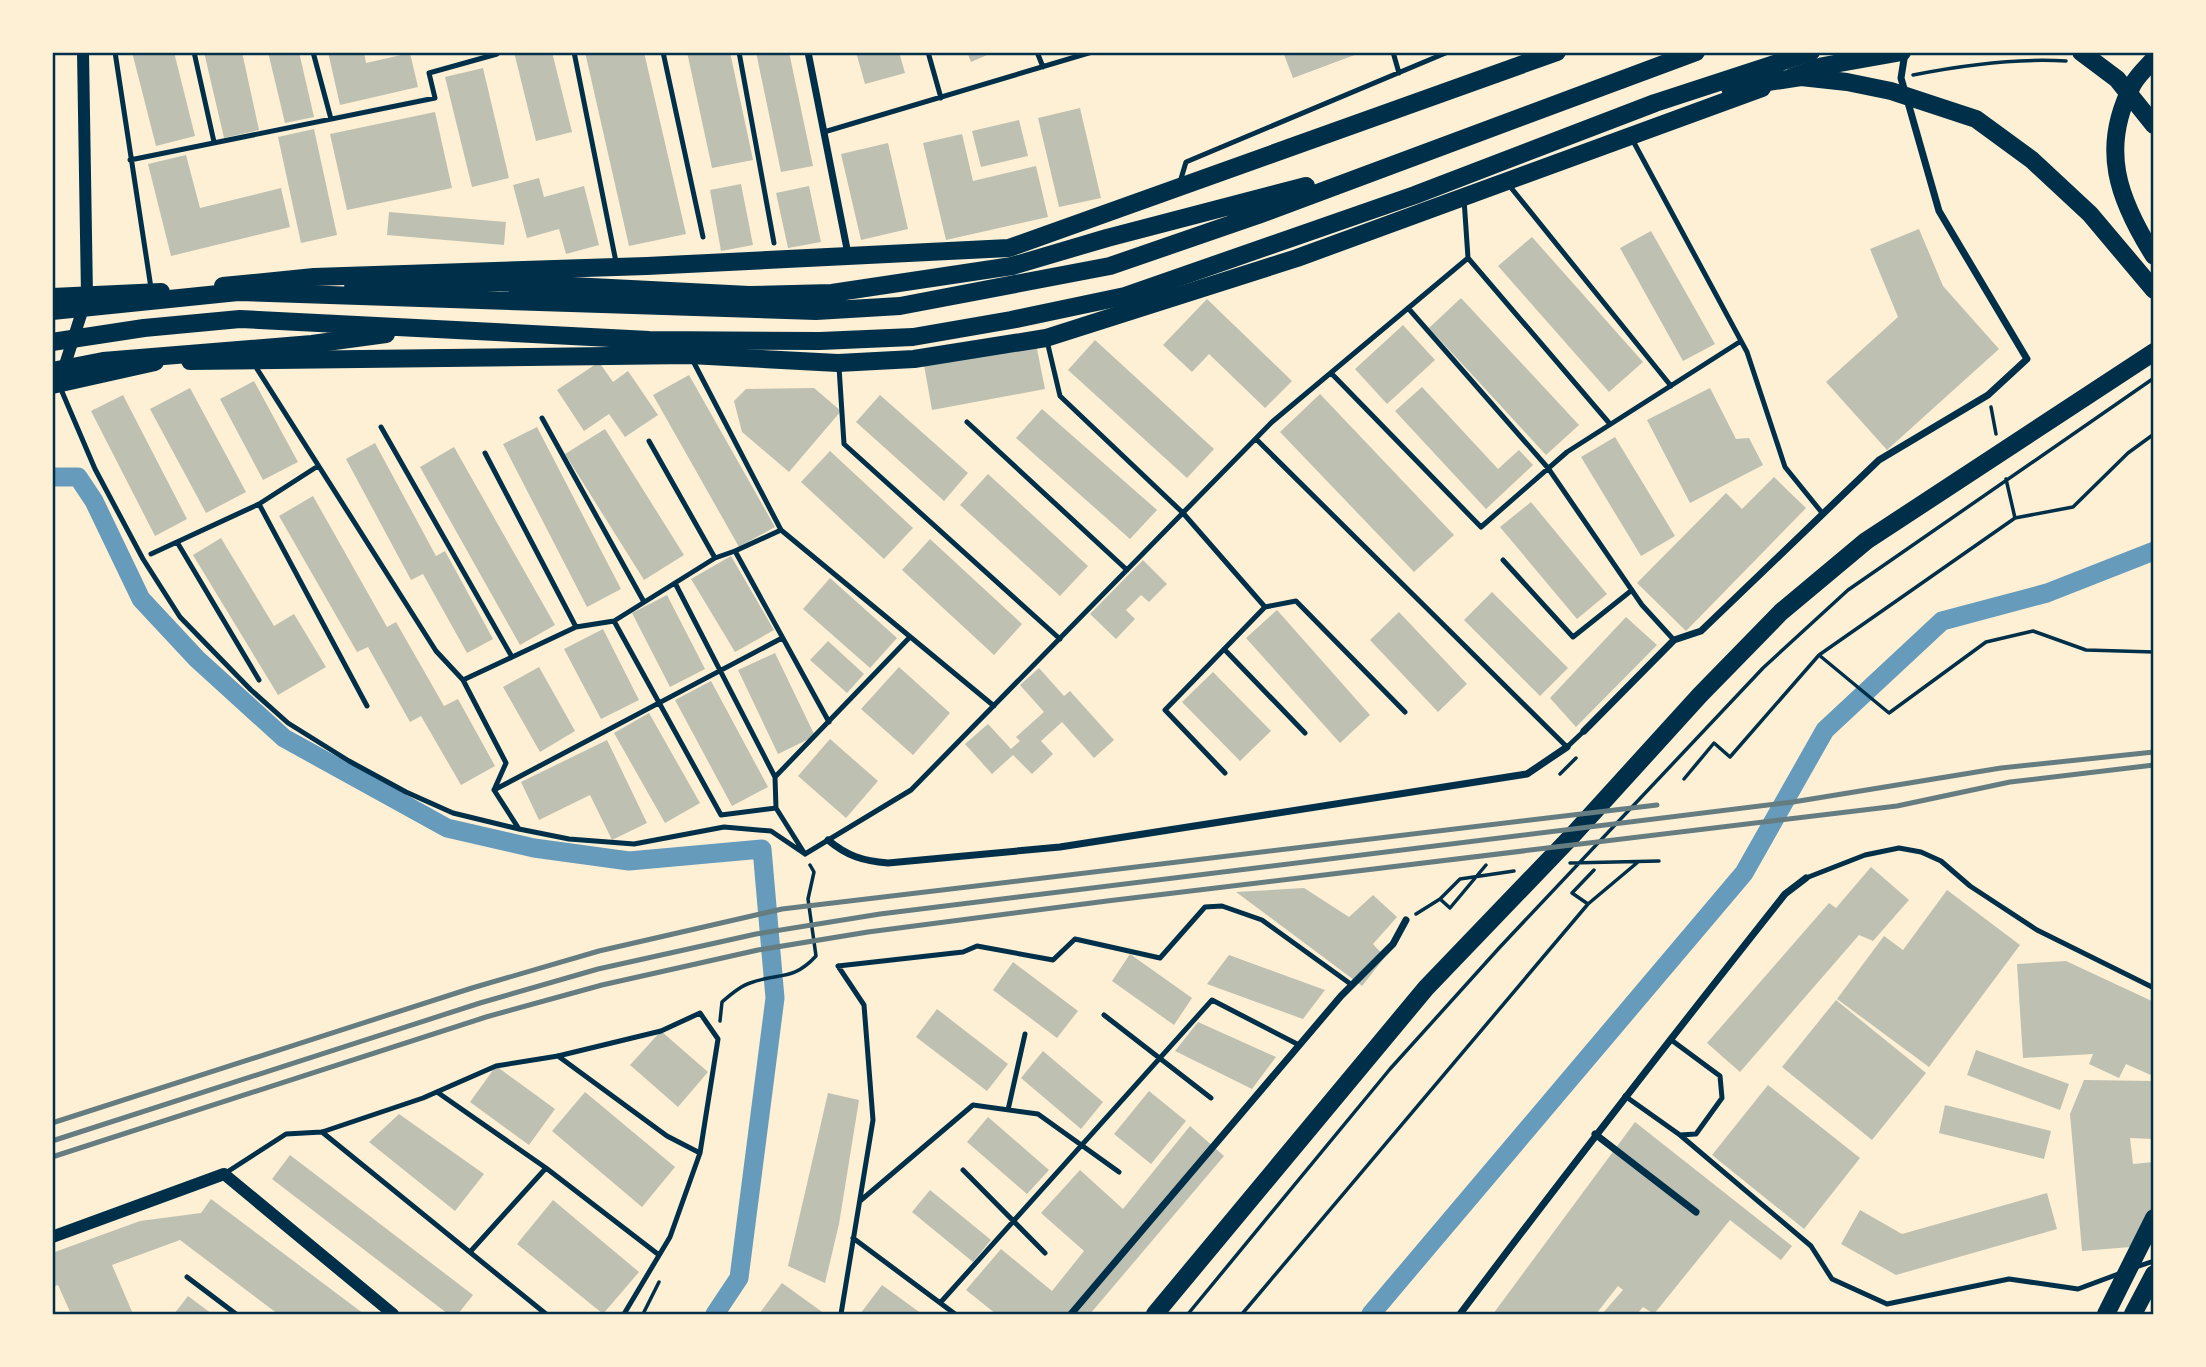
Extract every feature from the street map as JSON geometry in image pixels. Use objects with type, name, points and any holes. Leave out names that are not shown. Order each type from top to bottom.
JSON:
[{"type":"main road","points":[[52,297],[152,293],[314,277],[617,267],[1009,248],[1557,52]]},
{"type":"main road","points":[[52,311],[238,292],[816,311],[900,306],[1110,266],[1258,215],[1696,52]]},
{"type":"main road","points":[[1774,83],[1777,52]]},
{"type":"main road","points":[[52,342],[144,328],[240,319],[649,340],[820,341],[913,337],[999,323],[1125,296],[1415,195],[1655,103],[1811,52]]},
{"type":"main road","points":[[54,380],[159,361],[690,355],[838,363],[914,359],[1046,338],[1297,258],[1823,66],[1903,52]]},
{"type":"main road","points":[[2080,57],[2117,79],[2154,125]]},
{"type":"main road","points":[[2154,59],[2134,83],[2117,124],[2115,170],[2133,224],[2154,256]]},
{"type":"main road","points":[[1655,103],[1801,77],[1847,82],[1891,91],[1976,119],[2032,160],[2090,214],[2154,290]]},
{"type":"main road","points":[[230,285],[495,282],[749,295],[846,291],[1012,266],[1107,238],[1397,162]]},
{"type":"main road","points":[[54,380],[103,361],[313,344],[428,328]]},
{"type":"main road","points":[[1155,1314],[1426,988],[1781,612],[1866,541],[2154,352]]},
{"type":"main road","points":[[2106,1314],[2154,1218]]},
{"type":"main road","points":[[2133,1314],[2154,1274]]},
{"type":"street","points":[[54,380],[87,296],[83,52]]},
{"type":"street","points":[[808,52],[848,256]]},
{"type":"street","points":[[1584,731],[1674,640],[1701,631],[1879,460],[1988,395],[2027,359],[1940,211],[1901,78],[1903,52]]},
{"type":"street","points":[[828,840],[842,852],[864,862],[888,863],[1060,848],[1527,774],[1567,747]]},
{"type":"street","points":[[1460,1314],[1595,1134],[1785,894],[1806,878]]},
{"type":"street","points":[[1071,1314],[1299,1045],[1393,944],[1406,920]]},
{"type":"street","points":[[1595,1134],[1696,1212]]},
{"type":"street","points":[[52,1237],[224,1174],[393,1314]]},
{"type":"lane","points":[[115,52],[152,293]]},
{"type":"lane","points":[[194,52],[214,142]]},
{"type":"lane","points":[[313,52],[331,119]]},
{"type":"lane","points":[[130,160],[435,98],[429,73],[497,54],[496,52]]},
{"type":"lane","points":[[575,52],[617,267]]},
{"type":"lane","points":[[663,52],[703,237]]},
{"type":"lane","points":[[738,52],[774,243]]},
{"type":"lane","points":[[928,52],[941,98]]},
{"type":"lane","points":[[1037,52],[1043,67]]},
{"type":"lane","points":[[824,132],[1092,52]]},
{"type":"lane","points":[[1393,52],[1399,73]]},
{"type":"lane","points":[[1178,188],[1186,162],[1448,52]]},
{"type":"lane","points":[[1630,135],[1747,352],[1785,467],[1823,514]]},
{"type":"lane","points":[[1506,180],[1671,386]]},
{"type":"lane","points":[[1464,196],[1468,258],[1610,424]]},
{"type":"lane","points":[[805,854],[912,790],[1272,422],[1468,258]]},
{"type":"lane","points":[[1408,308],[1548,468],[1642,605],[1674,640]]},
{"type":"lane","points":[[1046,338],[1060,396],[1183,513],[1265,607]]},
{"type":"lane","points":[[1331,373],[1481,527],[1567,452],[1741,341]]},
{"type":"lane","points":[[690,355],[781,530],[994,706]]},
{"type":"lane","points":[[251,360],[436,651],[463,680],[506,763],[494,790]]},
{"type":"lane","points":[[838,363],[845,444],[1060,639]]},
{"type":"lane","points":[[54,380],[95,470],[143,559],[180,617],[251,690],[288,723],[406,792],[453,813],[519,830],[569,839],[634,844],[724,827],[771,831],[805,854]]},
{"type":"lane","points":[[542,418],[644,603]]},
{"type":"lane","points":[[967,422],[1127,570]]},
{"type":"lane","points":[[381,427],[512,657]]},
{"type":"lane","points":[[1256,439],[1567,747],[1584,731]]},
{"type":"lane","points":[[649,441],[715,558]]},
{"type":"lane","points":[[485,453],[576,627]]},
{"type":"lane","points":[[151,554],[259,504],[318,467]]},
{"type":"lane","points":[[259,504],[367,706]]},
{"type":"lane","points":[[463,680],[576,627],[614,621],[715,558],[781,530]]},
{"type":"lane","points":[[177,542],[259,680]]},
{"type":"lane","points":[[735,551],[829,722]]},
{"type":"lane","points":[[1503,560],[1573,637],[1632,590]]},
{"type":"lane","points":[[675,583],[775,777],[776,808],[805,854]]},
{"type":"lane","points":[[1225,773],[1165,710],[1265,607],[1296,601],[1405,712]]},
{"type":"lane","points":[[614,621],[721,816],[776,808]]},
{"type":"lane","points":[[775,777],[910,637]]},
{"type":"lane","points":[[494,790],[782,638]]},
{"type":"lane","points":[[1224,649],[1305,733]]},
{"type":"lane","points":[[494,790],[519,830]]},
{"type":"lane","points":[[1806,878],[1865,855],[1899,848],[1921,852],[1941,861],[1970,886],[2036,930],[2154,988]]},
{"type":"lane","points":[[841,1314],[873,1120],[864,1005],[838,966],[964,953],[977,946],[1053,960],[1075,939],[1160,958],[1205,907],[1222,906],[1262,920],[1352,985]]},
{"type":"lane","points":[[940,1303],[1212,1000],[1299,1045]]},
{"type":"lane","points":[[224,1174],[286,1134],[322,1132],[437,1092],[496,1066],[558,1056],[661,1031],[700,1013],[718,1039],[700,1153],[670,1237],[624,1314]]},
{"type":"lane","points":[[1104,1015],[1211,1098]]},
{"type":"lane","points":[[1008,1110],[1025,1034]]},
{"type":"lane","points":[[1670,1039],[1720,1076],[1722,1098],[1696,1134],[1680,1135]]},
{"type":"lane","points":[[558,1056],[667,1136],[700,1153]]},
{"type":"lane","points":[[437,1092],[546,1168],[659,1255]]},
{"type":"lane","points":[[1625,1096],[1680,1135],[1811,1246],[1832,1279],[1887,1304],[2009,1279],[2078,1289],[2154,1261]]},
{"type":"lane","points":[[860,1201],[973,1105],[1038,1114],[1119,1172]]},
{"type":"lane","points":[[322,1132],[546,1314]]},
{"type":"lane","points":[[470,1252],[546,1168]]},
{"type":"lane","points":[[963,1170],[1045,1253]]},
{"type":"lane","points":[[853,1238],[954,1314]]},
{"type":"lane","points":[[187,1277],[236,1314]]},
{"type":"path","points":[[1901,78],[1953,67],[2080,57]]},
{"type":"path","points":[[1188,1314],[1390,1069],[1500,947],[1763,668],[1848,590],[2154,378]]},
{"type":"path","points":[[1684,779],[1714,743],[1730,757],[1819,655],[2015,518],[2073,507],[2128,453],[2154,434]]},
{"type":"path","points":[[1819,655],[1889,713],[1986,642],[2033,631],[2086,650],[2154,652]]},
{"type":"path","points":[[718,1039],[722,1002],[749,983],[789,975],[805,968],[816,954],[808,900],[814,872],[805,854]]},
{"type":"path","points":[[1242,1314],[1588,904],[1638,862]]},
{"type":"path","points":[[1440,899],[1450,908],[1486,865]]},
{"type":"path","points":[[1588,904],[1572,893],[1594,870]]},
{"type":"path","points":[[1406,920],[1440,899],[1460,878]]},
{"type":"building","points":[[132,52],[174,52],[195,136],[156,146]]},
{"type":"building","points":[[204,52],[242,52],[259,130],[224,138]]},
{"type":"building","points":[[268,52],[299,52],[314,117],[285,123]]},
{"type":"building","points":[[328,52],[364,52],[366,63],[410,53],[418,87],[340,105]]},
{"type":"building","points":[[514,52],[552,52],[572,132],[536,141]]},
{"type":"building","points":[[585,52],[644,52],[686,234],[629,246]]},
{"type":"building","points":[[687,52],[730,52],[753,160],[712,168]]},
{"type":"building","points":[[756,52],[789,52],[813,166],[781,172]]},
{"type":"building","points":[[856,52],[899,52],[905,73],[865,84]]},
{"type":"building","points":[[967,52],[994,52],[971,62]]},
{"type":"building","points":[[1283,52],[1360,52],[1360,53],[1293,78]]},
{"type":"building","points":[[483,68],[509,178],[472,187],[445,77]]},
{"type":"building","points":[[1080,108],[1101,198],[1059,207],[1038,118]]},
{"type":"building","points":[[435,112],[452,188],[347,210],[330,134]]},
{"type":"building","points":[[1019,120],[1028,156],[981,167],[972,131]]},
{"type":"building","points":[[314,129],[337,235],[301,243],[278,137]]},
{"type":"building","points":[[962,134],[973,181],[1036,166],[1048,217],[946,240],[923,143]]},
{"type":"building","points":[[888,143],[908,229],[861,240],[841,154]]},
{"type":"building","points":[[186,155],[200,208],[281,188],[290,227],[171,256],[148,164]]},
{"type":"building","points":[[539,178],[544,197],[584,186],[599,245],[566,254],[559,229],[527,238],[513,185]]},
{"type":"building","points":[[741,184],[753,245],[721,251],[710,190]]},
{"type":"building","points":[[809,186],[821,242],[788,248],[776,193]]},
{"type":"building","points":[[389,212],[506,222],[504,245],[387,235]]},
{"type":"building","points":[[1919,229],[1943,286],[1999,349],[1887,450],[1826,382],[1898,317],[1870,249]]},
{"type":"building","points":[[1651,231],[1715,344],[1683,361],[1620,248]]},
{"type":"building","points":[[1532,237],[1643,362],[1609,392],[1498,266]]},
{"type":"building","points":[[1461,298],[1579,425],[1546,455],[1429,328]]},
{"type":"building","points":[[1207,299],[1292,381],[1265,408],[1209,354],[1192,372],[1163,345]]},
{"type":"building","points":[[1403,325],[1435,360],[1387,404],[1355,369]]},
{"type":"building","points":[[1095,340],[1214,449],[1187,478],[1068,370]]},
{"type":"building","points":[[1036,344],[1045,389],[932,410],[924,365]]},
{"type":"building","points":[[599,362],[613,382],[628,371],[658,415],[625,437],[609,414],[584,431],[557,390]]},
{"type":"building","points":[[689,375],[775,527],[739,547],[653,395]]},
{"type":"building","points":[[254,381],[298,462],[263,480],[220,399]]},
{"type":"building","points":[[1422,387],[1498,469],[1519,450],[1533,465],[1486,509],[1395,411]]},
{"type":"building","points":[[190,388],[246,492],[206,513],[150,409]]},
{"type":"building","points":[[814,388],[841,411],[789,472],[742,432],[734,401],[746,389]]},
{"type":"building","points":[[1710,388],[1736,439],[1749,438],[1763,465],[1690,503],[1647,420]]},
{"type":"building","points":[[1320,394],[1454,535],[1414,572],[1280,432]]},
{"type":"building","points":[[123,395],[187,519],[155,536],[91,411]]},
{"type":"building","points":[[880,395],[968,473],[944,501],[856,422]]},
{"type":"building","points":[[1042,409],[1157,510],[1130,539],[1016,438]]},
{"type":"building","points":[[537,427],[621,589],[587,607],[503,444]]},
{"type":"building","points":[[605,429],[684,555],[644,580],[565,454]]},
{"type":"building","points":[[1615,437],[1675,536],[1641,556],[1581,457]]},
{"type":"building","points":[[375,443],[436,556],[445,551],[493,639],[467,653],[423,574],[411,580],[346,459]]},
{"type":"building","points":[[454,447],[555,625],[520,645],[420,467]]},
{"type":"building","points":[[830,451],[913,528],[884,559],[801,482]]},
{"type":"building","points":[[988,474],[1088,566],[1060,596],[960,505]]},
{"type":"building","points":[[1774,477],[1806,508],[1686,631],[1637,583],[1726,493],[1742,509]]},
{"type":"building","points":[[313,496],[387,627],[396,622],[444,706],[458,699],[495,766],[461,785],[421,716],[410,722],[368,647],[357,652],[279,516]]},
{"type":"building","points":[[1531,502],[1607,594],[1577,619],[1500,527]]},
{"type":"building","points":[[221,538],[274,626],[294,614],[326,667],[278,695],[193,555]]},
{"type":"building","points":[[930,539],[1022,624],[994,655],[902,570]]},
{"type":"building","points":[[731,556],[774,630],[735,652],[691,579]]},
{"type":"building","points":[[1143,560],[1167,584],[1149,602],[1141,595],[1126,610],[1135,619],[1116,639],[1090,614]]},
{"type":"building","points":[[830,578],[897,638],[870,668],[803,609]]},
{"type":"building","points":[[1492,592],[1568,668],[1540,696],[1464,620]]},
{"type":"building","points":[[667,595],[705,669],[670,687],[632,613]]},
{"type":"building","points":[[1277,610],[1370,715],[1340,743],[1246,638]]},
{"type":"building","points":[[1399,612],[1467,684],[1438,712],[1370,640]]},
{"type":"building","points":[[1626,617],[1657,645],[1576,727],[1550,698]]},
{"type":"building","points":[[603,629],[639,700],[601,719],[564,649]]},
{"type":"building","points":[[828,641],[864,674],[847,693],[810,660]]},
{"type":"building","points":[[775,653],[815,736],[778,754],[738,670]]},
{"type":"building","points":[[539,667],[575,731],[540,752],[503,687]]},
{"type":"building","points":[[899,667],[950,713],[913,755],[861,709]]},
{"type":"building","points":[[1039,668],[1064,696],[1070,691],[1114,740],[1094,758],[1062,722],[1041,741],[1053,754],[1032,774],[1013,755],[992,774],[965,744],[988,724],[1011,749],[1020,741],[1016,737],[1044,712],[1020,685]]},
{"type":"building","points":[[1213,672],[1271,731],[1240,761],[1182,702]]},
{"type":"building","points":[[711,681],[768,787],[732,806],[675,700]]},
{"type":"building","points":[[649,713],[700,803],[665,823],[614,733]]},
{"type":"building","points":[[830,739],[878,781],[846,818],[798,776]]},
{"type":"building","points":[[607,740],[647,823],[612,840],[590,795],[539,820],[521,782]]},
{"type":"building","points":[[1871,867],[1909,900],[1873,941],[1859,935],[1740,1072],[1707,1043],[1829,903],[1836,908]]},
{"type":"building","points":[[1304,888],[1349,917],[1373,895],[1397,917],[1373,944],[1385,957],[1362,986],[1236,892]]},
{"type":"building","points":[[1947,890],[2020,945],[1929,1067],[1837,999],[1884,936],[1903,950]]},
{"type":"building","points":[[1130,954],[1192,998],[1174,1025],[1112,981]]},
{"type":"building","points":[[1229,955],[1325,990],[1303,1019],[1207,984]]},
{"type":"building","points":[[2066,961],[2154,1002],[2153,1076],[2126,1064],[2119,1078],[2089,1064],[2093,1054],[2023,1058],[2017,964]]},
{"type":"building","points":[[1013,962],[1078,1011],[1057,1038],[993,990]]},
{"type":"building","points":[[1836,1000],[1926,1073],[1872,1140],[1782,1067]]},
{"type":"building","points":[[937,1009],[1008,1064],[987,1091],[916,1037]]},
{"type":"building","points":[[1198,1022],[1276,1057],[1252,1089],[1175,1051]]},
{"type":"building","points":[[661,1031],[708,1072],[678,1107],[630,1065]]},
{"type":"building","points":[[1976,1050],[2069,1084],[2060,1110],[1967,1075]]},
{"type":"building","points":[[1043,1051],[1103,1102],[1081,1129],[1021,1078]]},
{"type":"building","points":[[496,1066],[555,1109],[529,1145],[470,1102]]},
{"type":"building","points":[[2084,1080],[2154,1081],[2154,1139],[2130,1138],[2133,1164],[2154,1162],[2154,1245],[2082,1251],[2070,1114]]},
{"type":"building","points":[[1768,1085],[1860,1158],[1804,1229],[1712,1155]]},
{"type":"building","points":[[1149,1091],[1186,1121],[1151,1164],[1114,1134]]},
{"type":"building","points":[[585,1092],[675,1167],[642,1207],[552,1131]]},
{"type":"building","points":[[828,1093],[859,1100],[839,1224],[825,1283],[788,1266]]},
{"type":"building","points":[[1945,1105],[2051,1131],[2044,1159],[1939,1133]]},
{"type":"building","points":[[399,1114],[484,1174],[455,1211],[369,1142]]},
{"type":"building","points":[[988,1117],[1049,1170],[1027,1194],[967,1142]]},
{"type":"building","points":[[1635,1122],[1792,1246],[1781,1260],[1730,1220],[1654,1314],[1643,1307],[1637,1314],[1602,1314],[1623,1290],[1618,1286],[1596,1314],[1493,1314]]},
{"type":"building","points":[[1190,1126],[1224,1156],[1090,1314],[996,1314],[966,1290],[1001,1249],[1052,1291],[1084,1251],[1041,1213],[1080,1170],[1123,1209]]},
{"type":"building","points":[[290,1155],[473,1295],[458,1314],[448,1314],[272,1179]]},
{"type":"building","points":[[930,1190],[991,1240],[973,1262],[912,1212]]},
{"type":"building","points":[[2047,1193],[2057,1229],[1896,1275],[1841,1244],[1860,1210],[1902,1234]]},
{"type":"building","points":[[211,1199],[364,1314],[278,1314],[180,1240],[112,1265],[133,1314],[71,1314],[58,1285],[52,1287],[52,1253],[140,1221],[201,1213]]},
{"type":"building","points":[[553,1200],[639,1272],[603,1314],[517,1244]]},
{"type":"building","points":[[782,1283],[825,1314],[759,1314]]},
{"type":"building","points":[[882,1285],[922,1314],[860,1314]]},
{"type":"building","points":[[188,1296],[212,1314],[174,1314]]},
{"type":"waterway","points":[[52,477],[78,477],[94,501],[141,599],[197,659],[284,738],[447,828],[534,848],[629,861],[762,849],[775,998],[739,1278],[715,1314]]},
{"type":"waterway","points":[[1371,1314],[1744,873],[1825,730],[1942,621],[2047,593],[2154,551]]},
{"type":"railway","points":[[52,1141],[480,1003],[598,969],[756,934],[880,914],[1793,802],[2001,768],[2154,752]]},
{"type":"railway","points":[[52,1157],[486,1017],[602,985],[758,950],[868,932],[1107,901],[1897,806],[2010,782],[2154,765]]},
{"type":"railway","points":[[52,1123],[472,988],[599,951],[782,909],[1657,805]]}]
